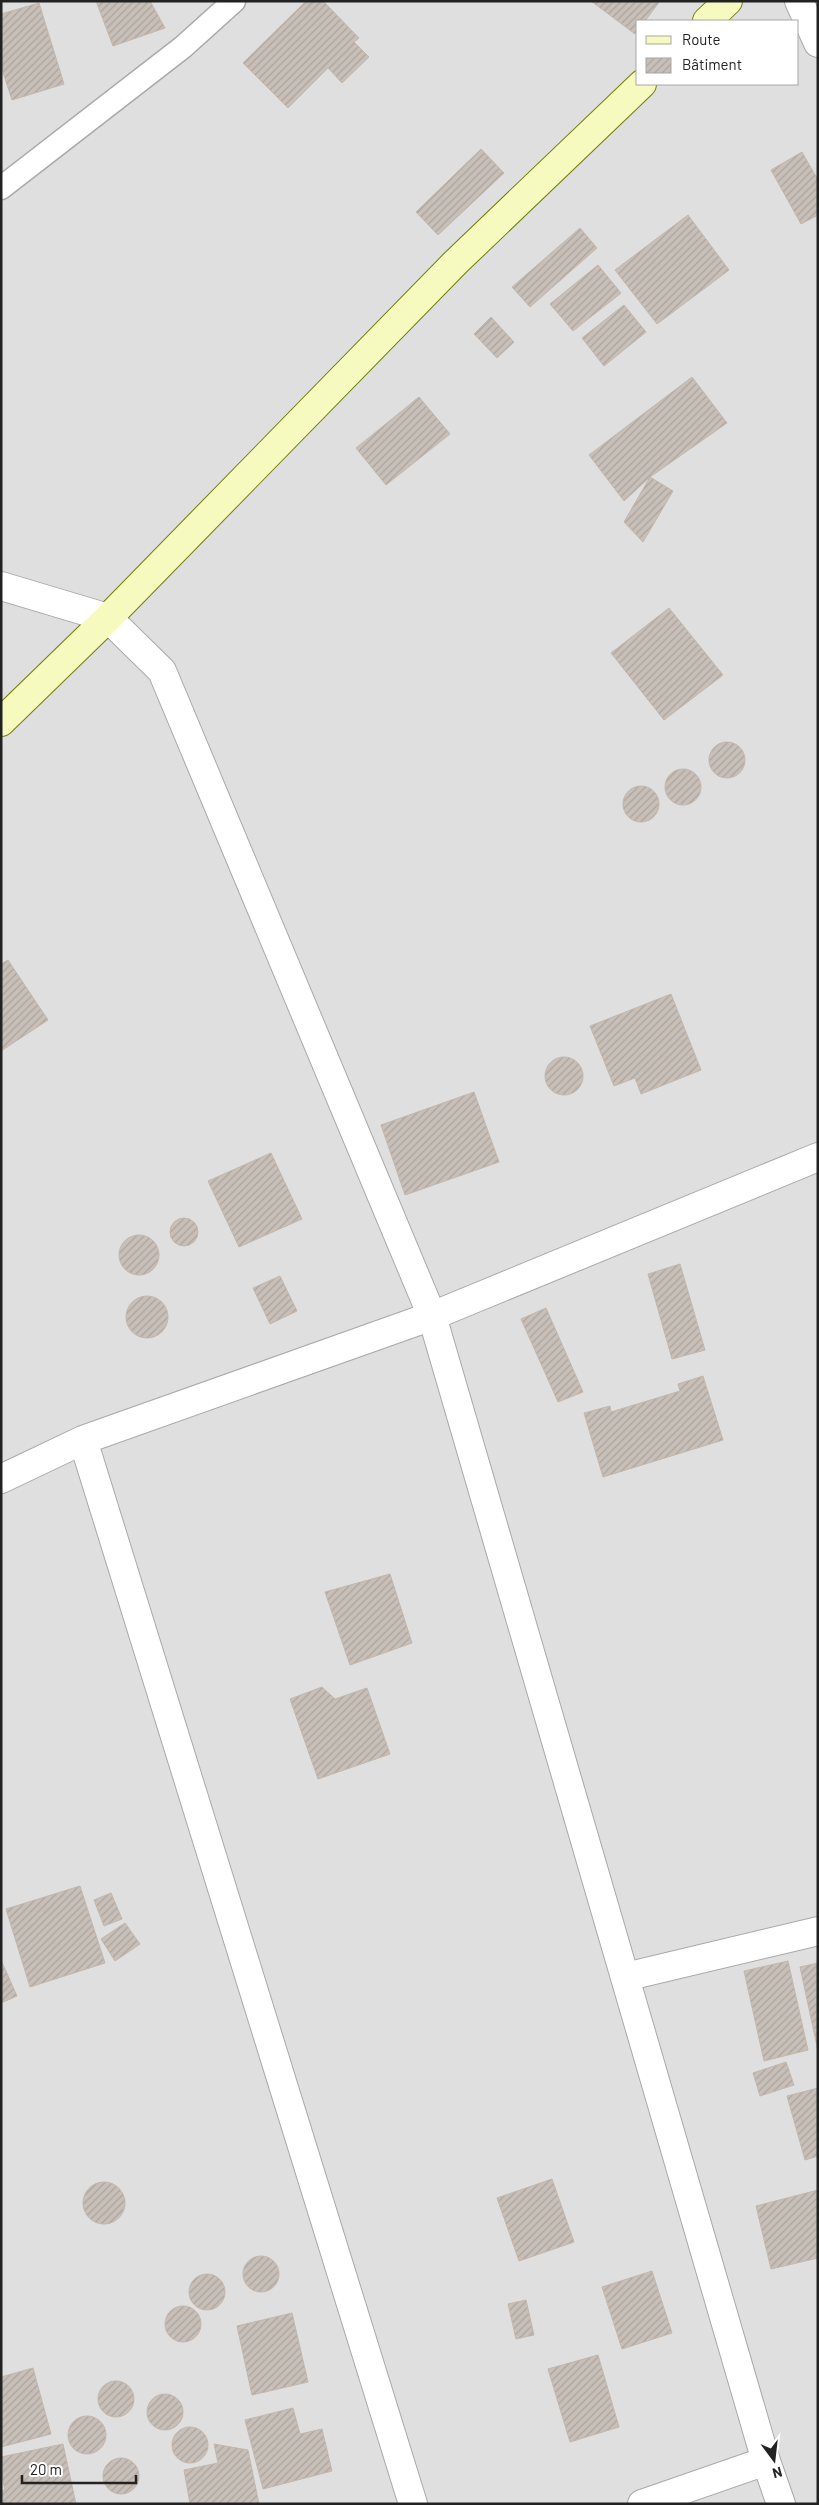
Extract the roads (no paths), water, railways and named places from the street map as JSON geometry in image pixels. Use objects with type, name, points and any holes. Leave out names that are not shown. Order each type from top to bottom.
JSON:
[{"type":"street","points":[[708,20],[728,1]]},
{"type":"street","points":[[799,1],[818,43]]},
{"type":"street","points":[[1,722],[108,618],[456,262],[641,85]]},
{"type":"street","points":[[1,586],[108,618],[162,671],[432,1316],[766,2461],[781,2504]]},
{"type":"street","points":[[1,1479],[83,1440],[432,1316],[818,1157]]},
{"type":"street","points":[[83,1440],[412,2504]]},
{"type":"street","points":[[625,1977],[818,1931]]},
{"type":"street","points":[[642,2504],[766,2461]]},
{"type":"lane","points":[[1,188],[183,47],[234,1]]}]
